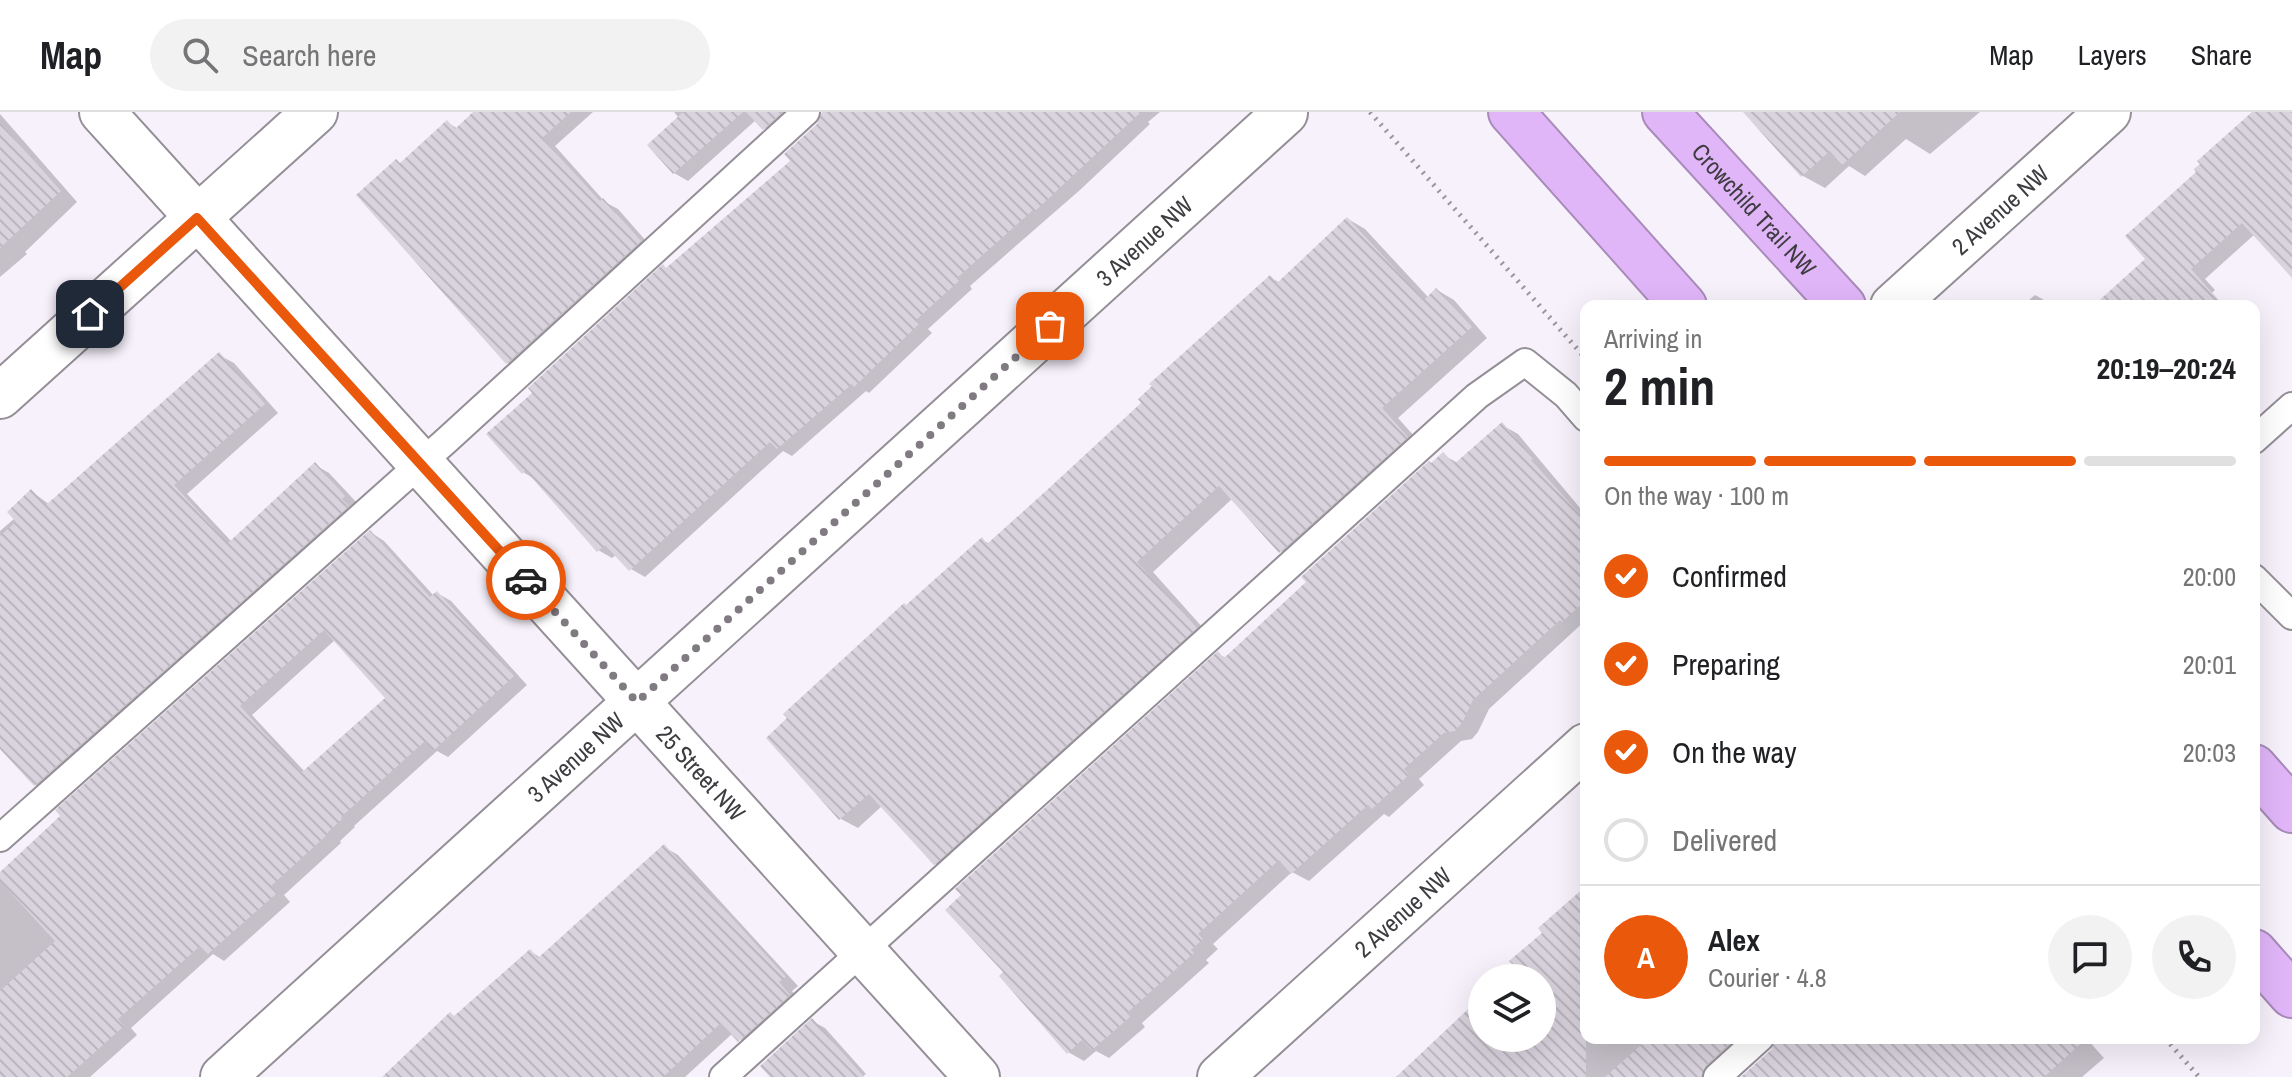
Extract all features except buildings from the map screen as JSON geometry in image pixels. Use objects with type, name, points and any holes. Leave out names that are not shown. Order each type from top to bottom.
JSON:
[{"type":"highway","points":[[1511,112],[1679,300]]},
{"type":"highway","name":"Crowchild Trail NW","points":[[1665,112],[1837,300]]},
{"type":"highway","points":[[2260,774],[2292,810]]},
{"type":"highway","points":[[2260,959],[2292,995]]},
{"type":"street","name":"25 Street NW","points":[[102,112],[977,1077]]},
{"type":"street","points":[[0,396],[315,112]]},
{"type":"street","name":"2 Avenue NW","points":[[1900,300],[2108,112]]},
{"type":"street","name":"3 Avenue NW","points":[[223,1077],[1285,113]]},
{"type":"street","name":"2 Avenue NW","points":[[1220,1077],[1580,751]]},
{"type":"lane","points":[[0,838],[420,463],[806,112]]},
{"type":"lane","points":[[723,1077],[1477,396],[1525,362],[1566,395],[1580,411]]},
{"type":"lane","points":[[2260,435],[2292,406]]},
{"type":"lane","points":[[2260,584],[2292,616]]},
{"type":"lane","points":[[1717,1077],[1753,1044]]},
{"type":"path","points":[[1370,112],[1580,352]]},
{"type":"path","points":[[2170,1044],[2199,1077]]},
{"type":"way so far","points":[[526,580],[637,702],[1050,326]]},
{"type":"route","points":[[90,314],[197,218],[526,580]]}]
